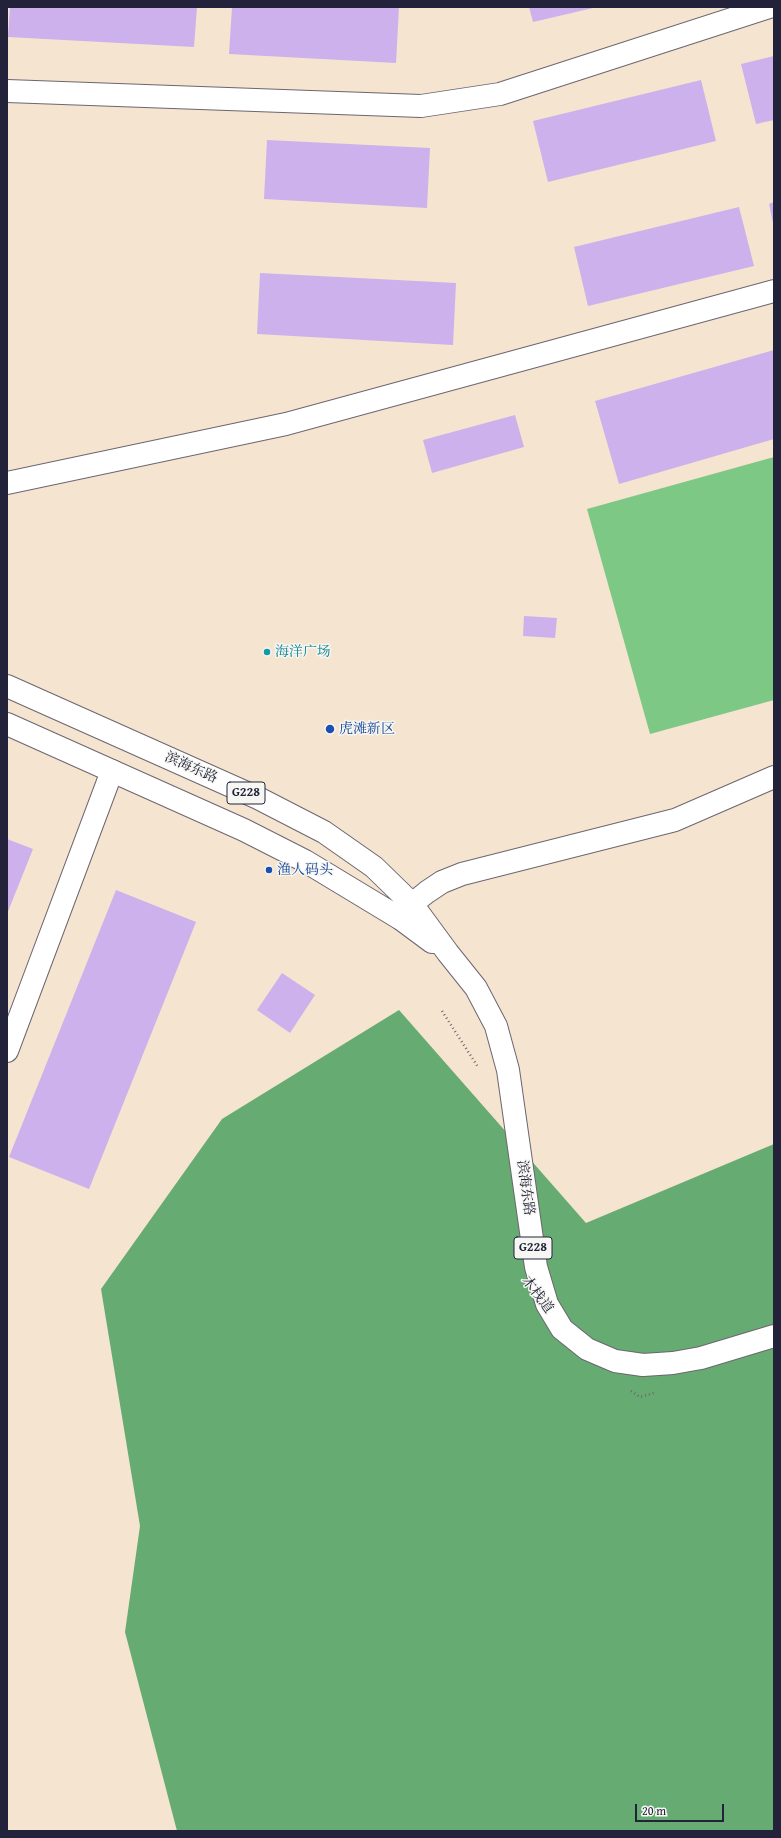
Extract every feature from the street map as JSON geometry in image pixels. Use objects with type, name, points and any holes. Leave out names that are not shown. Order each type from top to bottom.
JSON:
[{"type":"main road","points":[[7,91],[420,106],[500,94],[770,7]]},
{"type":"main road","points":[[7,483],[286,424],[774,291]]},
{"type":"main road","name":"滨海东路","points":[[7,686],[258,798],[324,832],[374,867],[407,912],[448,953],[476,988],[496,1026],[508,1070],[536,1267],[547,1304],[562,1329],[587,1349],[615,1361],[644,1365],[673,1363],[701,1358],[774,1336]]},
{"type":"main road","name":"滨海东路","points":[[7,724],[244,830],[407,912]]},
{"type":"main road","points":[[7,1051],[112,771]]},
{"type":"main road","points":[[407,912],[442,882],[462,874],[674,820],[774,777]]},
{"type":"path","points":[[442,1011],[480,1070]]},
{"type":"path","points":[[627,1388],[640,1397],[655,1393]]},
{"type":"green space","points":[[774,457],[774,700],[650,734],[587,509]]},
{"type":"green space","points":[[399,1010],[586,1223],[774,1144],[774,1831],[177,1831],[125,1632],[140,1526],[101,1289],[222,1119]]},
{"type":"building","points":[[10,7],[197,7],[194,47],[8,37]]},
{"type":"building","points":[[232,7],[399,7],[396,63],[229,54]]},
{"type":"building","points":[[529,7],[592,7],[593,8],[533,22]]},
{"type":"building","points":[[774,56],[774,120],[756,124],[741,64]]},
{"type":"building","points":[[701,80],[716,141],[548,182],[533,121]]},
{"type":"building","points":[[267,140],[430,148],[427,208],[264,199]]},
{"type":"building","points":[[774,202],[774,223],[773,223],[769,204]]},
{"type":"building","points":[[739,207],[754,266],[588,306],[574,247]]},
{"type":"building","points":[[260,273],[456,283],[453,345],[257,334]]},
{"type":"building","points":[[774,350],[774,439],[619,484],[595,401]]},
{"type":"building","points":[[515,415],[524,447],[432,473],[423,440]]},
{"type":"building","points":[[524,616],[557,618],[555,638],[523,636]]},
{"type":"building","points":[[7,839],[33,849],[7,914]]},
{"type":"building","points":[[116,890],[196,922],[89,1189],[9,1157]]},
{"type":"building","points":[[282,973],[315,995],[290,1033],[257,1010]]},
{"type":"place","name":"海洋广场","points":[[267,652]]},
{"type":"place","name":"虎滩新区","points":[[330,729]]},
{"type":"place","name":"渔人码头","points":[[269,870]]}]
